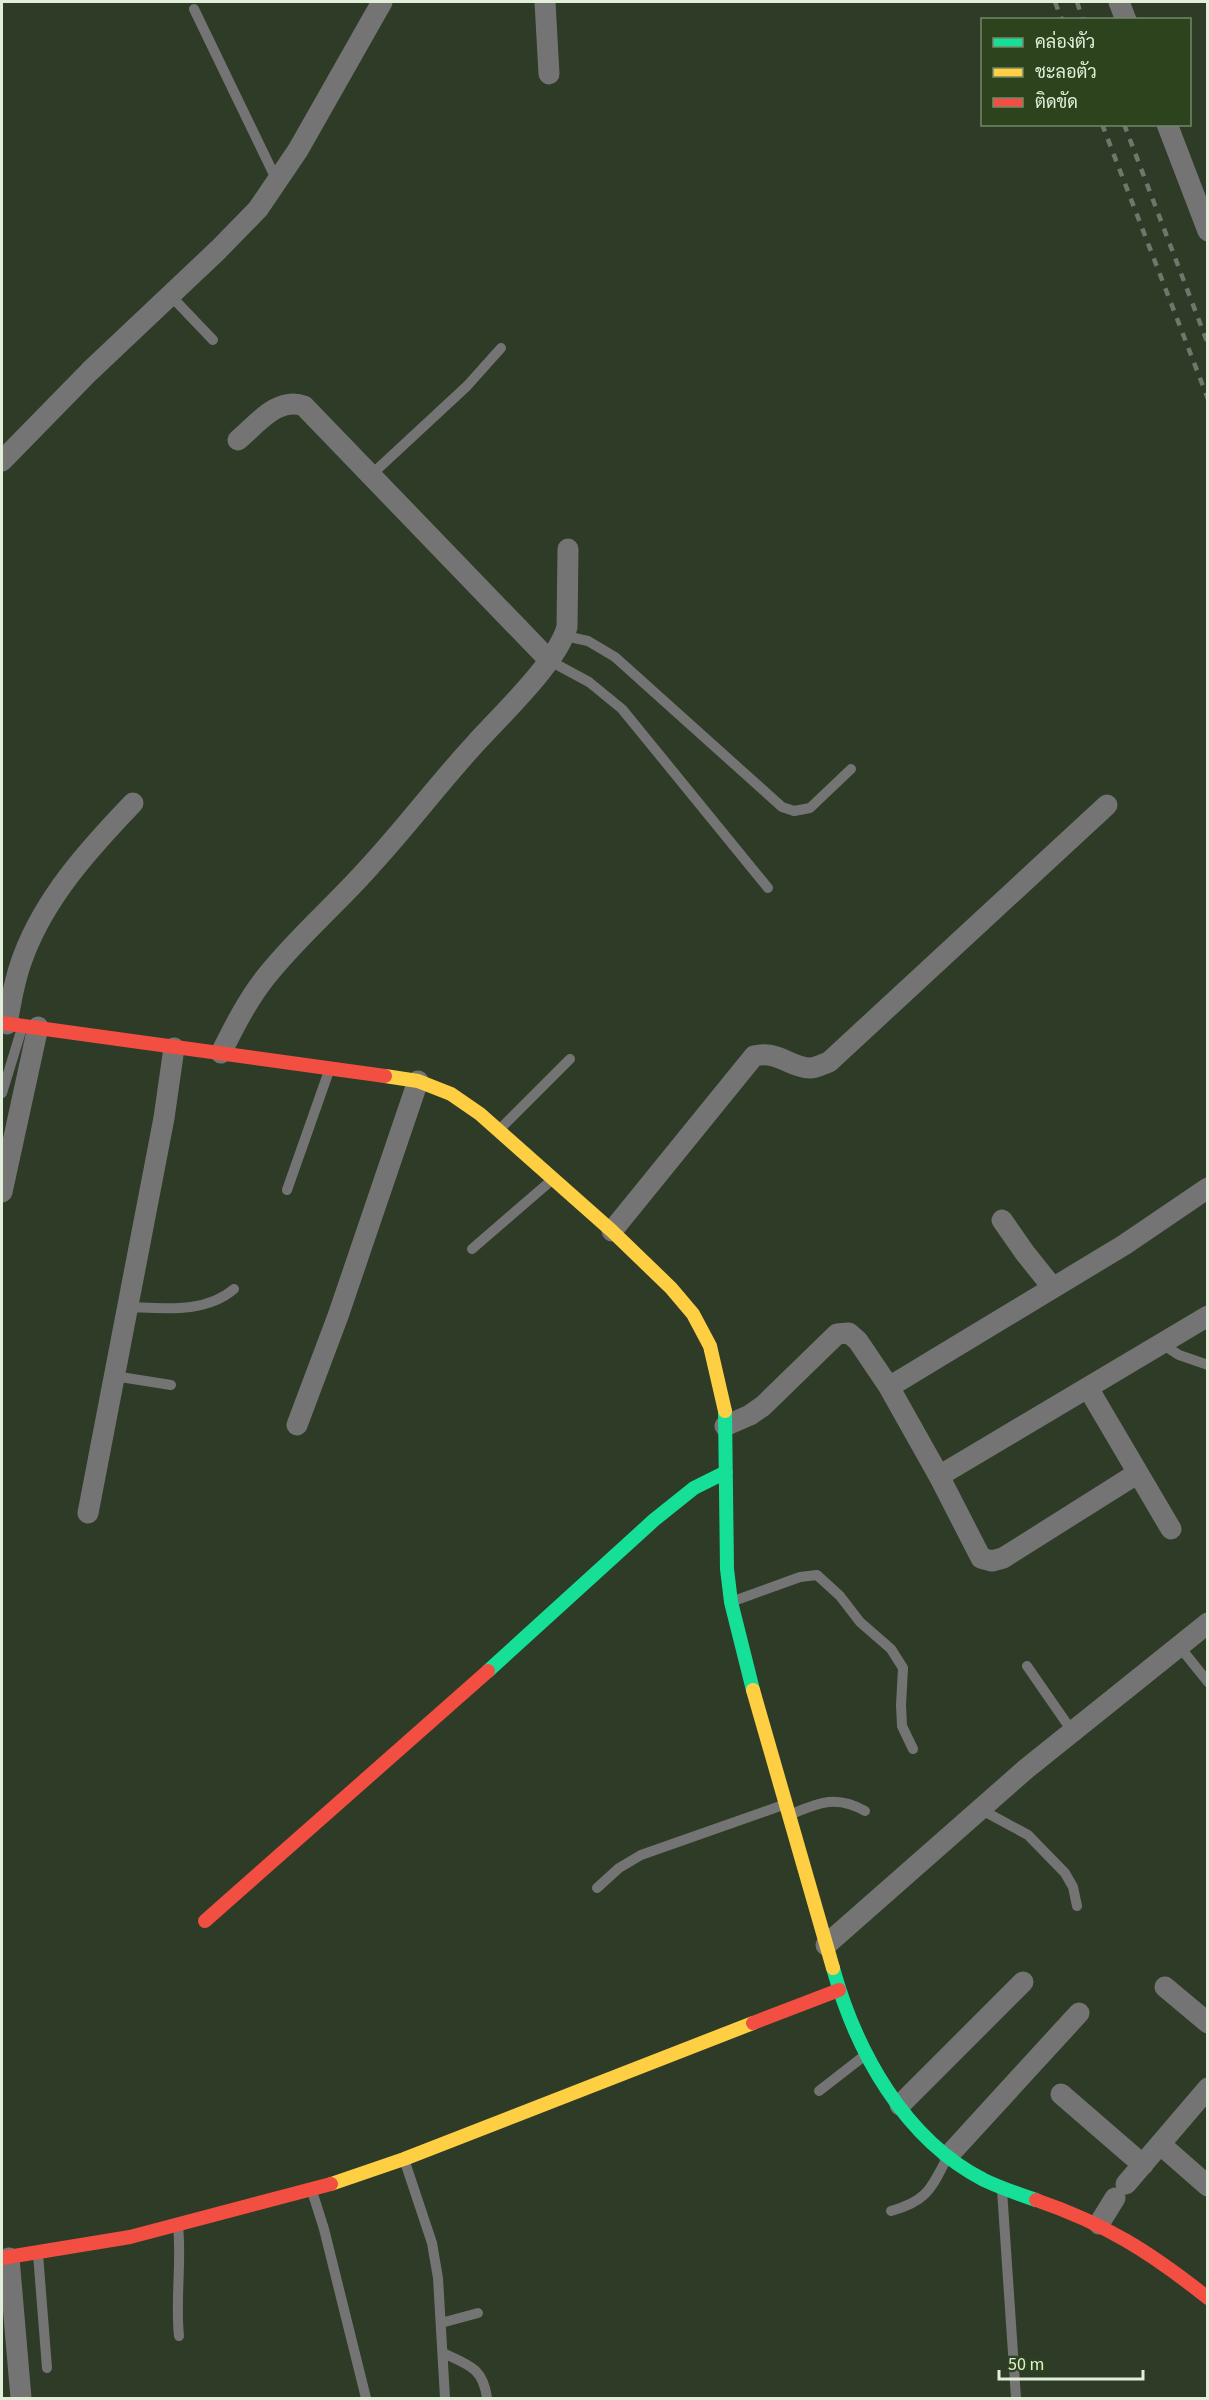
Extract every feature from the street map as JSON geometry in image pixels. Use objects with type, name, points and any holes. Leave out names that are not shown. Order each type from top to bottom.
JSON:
[{"type":"street","points":[[2,461],[90,371],[258,209],[298,150],[382,2]]},
{"type":"street","points":[[545,2],[549,74]]},
{"type":"street","points":[[1119,2],[1125,18]]},
{"type":"street","points":[[1168,126],[1208,231]]},
{"type":"street","points":[[238,440],[277,407],[293,402],[304,406],[550,661]]},
{"type":"street","points":[[221,1053],[242,1013],[264,980],[297,942],[370,867],[468,751],[550,661],[565,636],[569,612],[568,549]]},
{"type":"street","points":[[2,1192],[17,1025],[12,992],[23,956],[60,888],[132,803]]},
{"type":"street","points":[[612,1231],[754,1056],[776,1055],[812,1069],[829,1062],[1107,805]]},
{"type":"street","points":[[17,1025],[418,1081],[451,1094],[499,1130],[612,1231],[670,1288],[693,1314],[710,1346],[724,1409],[727,1569],[731,1602],[748,1672],[839,1990],[866,2054],[900,2105],[922,2131],[949,2155],[982,2178],[1100,2224],[1151,2256],[1208,2298]]},
{"type":"street","points":[[88,1513],[164,1118],[174,1048]]},
{"type":"street","points":[[297,1425],[338,1316],[418,1081]]},
{"type":"street","points":[[889,1387],[1124,1245],[1208,1188]]},
{"type":"street","points":[[1002,1220],[1053,1288]]},
{"type":"street","points":[[939,1476],[1208,1317]]},
{"type":"street","points":[[725,1426],[763,1406],[837,1334],[849,1333],[858,1341],[889,1387],[939,1476],[981,1558],[992,1561],[1003,1558],[1138,1473]]},
{"type":"street","points":[[1088,1388],[1171,1529]]},
{"type":"street","points":[[205,1921],[424,1729],[654,1520],[694,1488],[726,1472]]},
{"type":"street","points":[[826,1945],[979,1809],[1072,1731],[1208,1623]]},
{"type":"street","points":[[900,2105],[1023,1982]]},
{"type":"street","points":[[1165,1988],[1208,2023]]},
{"type":"street","points":[[21,2398],[5,2258],[130,2237],[312,2191],[404,2159],[839,1990]]},
{"type":"street","points":[[949,2155],[1079,2013]]},
{"type":"street","points":[[1100,2224],[1121,2191],[1208,2088]]},
{"type":"street","points":[[1061,2094],[1143,2165]]},
{"type":"street","points":[[1160,2144],[1208,2186]]},
{"type":"lane","points":[[194,9],[277,182]]},
{"type":"lane","points":[[170,295],[213,340]]},
{"type":"lane","points":[[370,476],[467,386],[501,348]]},
{"type":"lane","points":[[565,636],[588,641],[615,657],[782,807],[794,811],[810,808],[851,769]]},
{"type":"lane","points":[[550,661],[589,682],[622,709],[768,888]]},
{"type":"lane","points":[[2,1093],[17,1025]]},
{"type":"lane","points":[[499,1130],[570,1059]]},
{"type":"lane","points":[[287,1190],[330,1068]]},
{"type":"lane","points":[[472,1249],[553,1179]]},
{"type":"lane","points":[[127,1307],[198,1306],[225,1297],[234,1289]]},
{"type":"lane","points":[[1162,1344],[1179,1354],[1208,1365]]},
{"type":"lane","points":[[114,1376],[171,1385]]},
{"type":"lane","points":[[731,1602],[800,1577],[818,1575],[840,1596],[860,1622],[891,1649],[903,1668],[902,1726],[913,1749]]},
{"type":"lane","points":[[1179,1646],[1208,1682]]},
{"type":"lane","points":[[1027,1666],[1072,1731]]},
{"type":"lane","points":[[597,1888],[619,1868],[641,1854],[788,1809],[832,1801],[849,1802],[865,1811]]},
{"type":"lane","points":[[979,1809],[1028,1835],[1065,1873],[1073,1887],[1077,1906]]},
{"type":"lane","points":[[819,2091],[866,2054]]},
{"type":"lane","points":[[891,2211],[917,2202],[931,2188],[949,2155]]},
{"type":"lane","points":[[404,2159],[432,2243],[438,2278],[445,2398]]},
{"type":"lane","points":[[1002,2187],[1016,2398]]},
{"type":"lane","points":[[312,2191],[324,2229],[366,2398]]},
{"type":"lane","points":[[178,2226],[181,2252],[177,2313],[179,2337]]},
{"type":"lane","points":[[38,2254],[47,2368]]},
{"type":"lane","points":[[441,2323],[478,2313]]},
{"type":"lane","points":[[443,2353],[479,2372],[485,2381],[487,2398]]},
{"type":"railway","points":[[1055,2],[1061,18]]},
{"type":"railway","points":[[1077,2],[1082,18]]},
{"type":"railway","points":[[1103,126],[1208,399]]},
{"type":"railway","points":[[1125,126],[1208,344]]},
{"type":"traffic: fast","points":[[725,1411],[727,1569],[731,1602],[753,1690]]},
{"type":"traffic: fast","points":[[488,1671],[654,1520],[694,1488],[726,1472]]},
{"type":"traffic: fast","points":[[833,1968],[855,2030],[870,2061],[887,2090],[907,2117],[955,2163],[984,2180],[1036,2200]]},
{"type":"traffic: slow","points":[[385,1076],[418,1081],[451,1094],[480,1114],[612,1231],[671,1288],[693,1314],[710,1346],[725,1411]]},
{"type":"traffic: slow","points":[[753,1690],[833,1968]]},
{"type":"traffic: slow","points":[[331,2184],[404,2159],[753,2023]]},
{"type":"traffic: jam","points":[[2,1023],[385,1076]]},
{"type":"traffic: jam","points":[[205,1921],[488,1671]]},
{"type":"traffic: jam","points":[[753,2023],[839,1990]]},
{"type":"traffic: jam","points":[[2,2258],[130,2237],[331,2184]]},
{"type":"traffic: jam","points":[[1036,2200],[1106,2229],[1147,2253],[1208,2298]]}]
